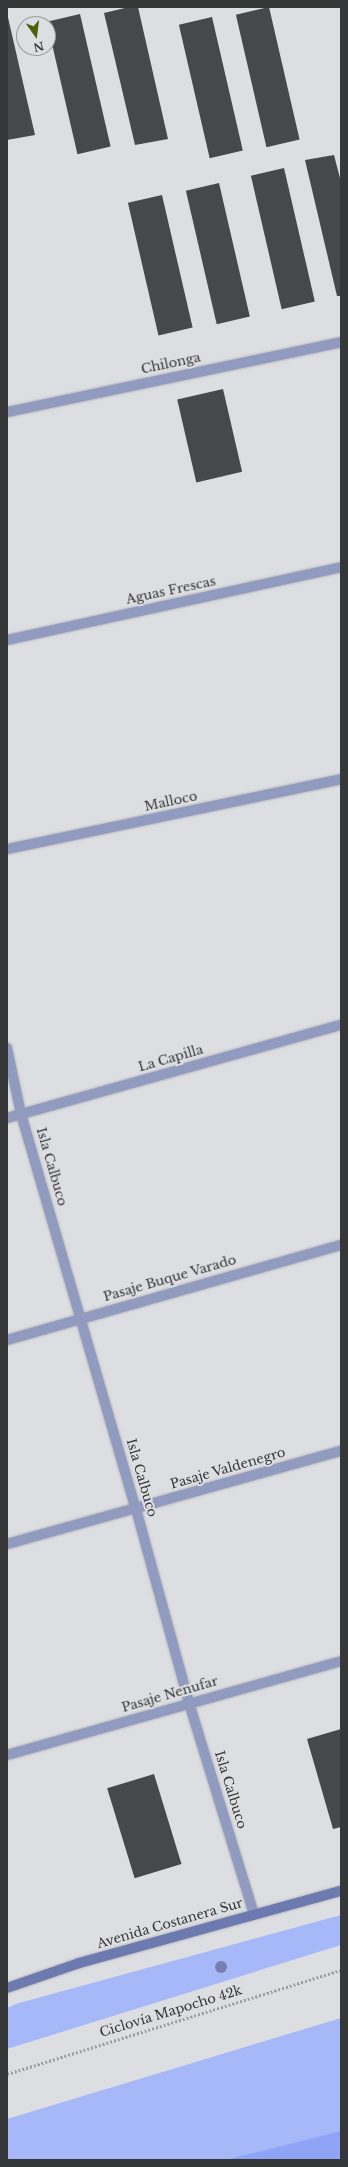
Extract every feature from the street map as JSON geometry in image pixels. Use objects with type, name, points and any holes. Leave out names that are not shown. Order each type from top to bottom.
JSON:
[{"type":"main road","name":"Avenida Costanera Sur","points":[[7,1988],[79,1963],[254,1914],[341,1892]]},
{"type":"street","name":"Chilonga","points":[[7,412],[341,342]]},
{"type":"street","name":"Aguas Frescas","points":[[7,640],[341,567]]},
{"type":"street","name":"Malloco","points":[[7,849],[341,779]]},
{"type":"street","name":"La Capilla","points":[[7,1118],[341,1025]]},
{"type":"street","name":"Isla Calbuco","points":[[7,1048],[21,1114],[82,1318],[189,1703],[254,1914]]},
{"type":"street","name":"Pasaje Buque Varado","points":[[7,1340],[341,1244]]},
{"type":"street","name":"Pasaje Valdenegro","points":[[7,1544],[341,1451]]},
{"type":"street","name":"Pasaje Nenufar","points":[[7,1755],[341,1661]]},
{"type":"path","name":"Ciclovía Mapocho 42k","points":[[7,2074],[341,1970]]},
{"type":"shaded area","points":[[341,1915],[341,1945],[7,2049],[7,2008],[19,2003]]},
{"type":"shaded area","points":[[341,2018],[341,2160],[7,2160],[7,2119]]},
{"type":"shaded area","points":[[341,2131],[341,2160],[226,2160]]},
{"type":"building","points":[[129,7],[138,7],[168,139],[135,145],[104,13]]},
{"type":"building","points":[[269,7],[300,140],[266,147],[236,15]]},
{"type":"building","points":[[7,13],[35,135],[7,140]]},
{"type":"building","points":[[80,14],[111,147],[77,154],[55,56],[56,20]]},
{"type":"building","points":[[212,17],[243,150],[210,158],[179,25]]},
{"type":"building","points":[[334,155],[341,182],[341,296],[337,296],[305,160]]},
{"type":"building","points":[[284,168],[315,301],[282,309],[251,176]]},
{"type":"building","points":[[219,183],[250,316],[217,324],[186,191]]},
{"type":"building","points":[[162,195],[193,328],[158,335],[128,203]]},
{"type":"building","points":[[223,389],[242,472],[196,482],[177,400]]},
{"type":"building","points":[[341,1729],[341,1827],[333,1829],[307,1739]]},
{"type":"building","points":[[154,1774],[181,1864],[135,1878],[107,1788]]}]
